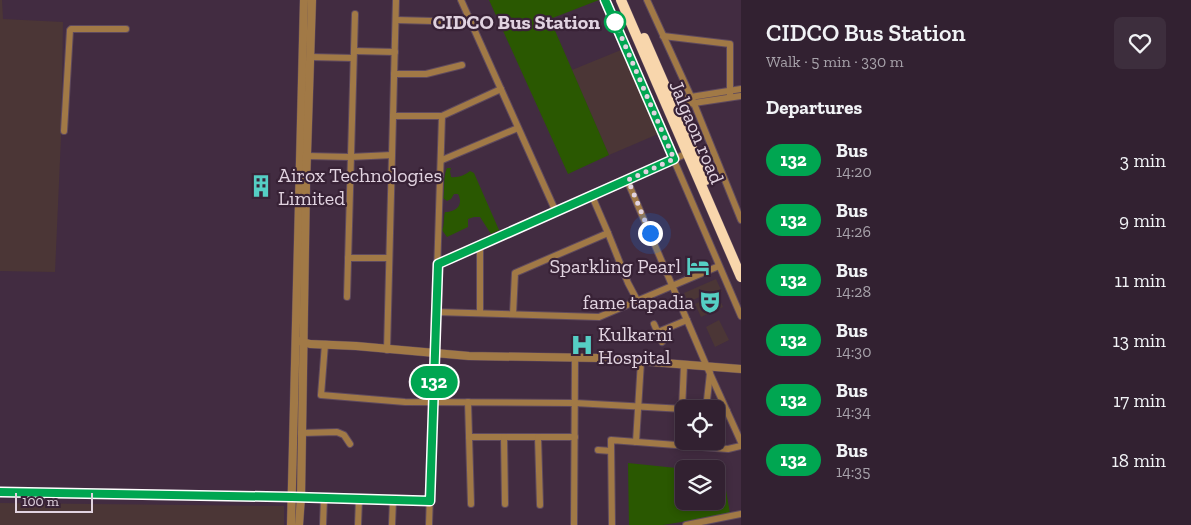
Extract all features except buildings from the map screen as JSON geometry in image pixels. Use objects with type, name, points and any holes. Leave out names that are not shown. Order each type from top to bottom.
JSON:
[{"type":"highway","name":"Jalgaon road","points":[[621,0],[741,260]]},
{"type":"highway","name":"Jalgaon road","points":[[628,0],[673,103],[690,152],[741,278]]},
{"type":"street","points":[[299,525],[301,497],[304,0]]},
{"type":"street","points":[[291,525],[301,344],[312,0]]},
{"type":"street","points":[[387,350],[396,0]]},
{"type":"street","points":[[461,0],[556,212]]},
{"type":"street","points":[[605,0],[741,316]]},
{"type":"street","points":[[647,0],[692,100],[741,220]]},
{"type":"street","points":[[347,297],[355,14]]},
{"type":"street","points":[[396,20],[470,22]]},
{"type":"street","points":[[64,131],[70,30],[126,30]]},
{"type":"street","points":[[663,36],[730,44],[730,94]]},
{"type":"street","points":[[310,57],[395,52]]},
{"type":"street","points":[[394,74],[426,74],[462,66]]},
{"type":"street","points":[[393,116],[442,116],[501,89]]},
{"type":"street","points":[[673,103],[730,94],[741,90]]},
{"type":"street","points":[[730,94],[741,96]]},
{"type":"street","points":[[429,525],[442,116]]},
{"type":"street","points":[[442,160],[518,128]]},
{"type":"street","points":[[438,264],[690,152]]},
{"type":"street","points":[[307,156],[350,157],[392,155]]},
{"type":"street","points":[[628,180],[672,286],[741,442]]},
{"type":"street","points":[[592,196],[628,283],[637,300]]},
{"type":"street","points":[[513,314],[515,273],[608,233]]},
{"type":"street","points":[[480,246],[480,313]]},
{"type":"street","points":[[348,258],[389,258]]},
{"type":"street","points":[[436,312],[599,316],[719,266]]},
{"type":"street","points":[[658,332],[687,320]]},
{"type":"street","points":[[654,324],[662,342]]},
{"type":"street","points":[[301,344],[325,344],[469,356],[600,358],[684,365],[708,369],[741,369]]},
{"type":"street","points":[[325,344],[321,394],[405,402],[575,403],[675,408]]},
{"type":"street","points":[[574,525],[575,358]]},
{"type":"street","points":[[636,442],[641,361]]},
{"type":"street","points":[[683,400],[684,365]]},
{"type":"street","points":[[706,400],[708,369]]},
{"type":"street","points":[[468,402],[471,504]]},
{"type":"street","points":[[301,433],[340,433],[344,435],[350,444]]},
{"type":"street","points":[[469,437],[575,437]]},
{"type":"street","points":[[504,437],[505,504]]},
{"type":"street","points":[[538,437],[540,505]]},
{"type":"street","points":[[612,525],[611,440],[675,443]]},
{"type":"street","points":[[725,448],[741,446]]},
{"type":"street","points":[[598,450],[611,451]]},
{"type":"street","points":[[0,492],[430,501]]},
{"type":"street","points":[[323,525],[324,498]]},
{"type":"street","points":[[358,525],[359,499]]},
{"type":"street","points":[[392,525],[393,500]]},
{"type":"street","points":[[686,525],[705,523],[741,514]]},
{"type":"shaded area","points":[[0,0],[2,0],[3,19],[63,22],[61,137],[55,272],[0,271]]},
{"type":"shaded area","points":[[621,50],[658,134],[609,155],[572,70]]},
{"type":"shaded area","points":[[716,279],[722,292],[717,293],[716,290],[688,302],[684,293]]},
{"type":"shaded area","points":[[717,294],[723,307],[701,317],[695,304]]},
{"type":"shaded area","points":[[719,320],[729,340],[715,347],[706,327]]},
{"type":"shaded area","points":[[0,503],[284,506],[284,525],[0,525]]},
{"type":"green space","points":[[489,0],[599,0],[550,19],[609,155],[568,174]]},
{"type":"green space","points":[[447,168],[451,168],[451,177],[461,176],[470,171],[474,173],[499,230],[491,234],[480,217],[474,217],[468,219],[468,227],[447,237],[442,230],[445,212],[456,209],[460,198],[458,194],[454,194],[447,201],[443,198]]},
{"type":"green space","points":[[628,463],[675,468],[675,510],[725,510],[725,484],[730,514],[663,525],[629,525]]},
{"type":"bus line","name":"132","points":[[0,492],[430,501],[438,264],[674,159],[605,0]]},
{"type":"place","name":"CIDCO Bus Station","points":[[615,22]]},
{"type":"place","name":"Airox Technologies Limited","points":[[261,186]]},
{"type":"place","name":"Sparkling Pearl","points":[[698,266]]},
{"type":"place","name":"fame tapadia","points":[[710,302]]},
{"type":"place","name":"Kulkarni Hospital","points":[[582,345]]},
{"type":"route","points":[[615,22],[674,159],[628,180],[650,233]]}]
